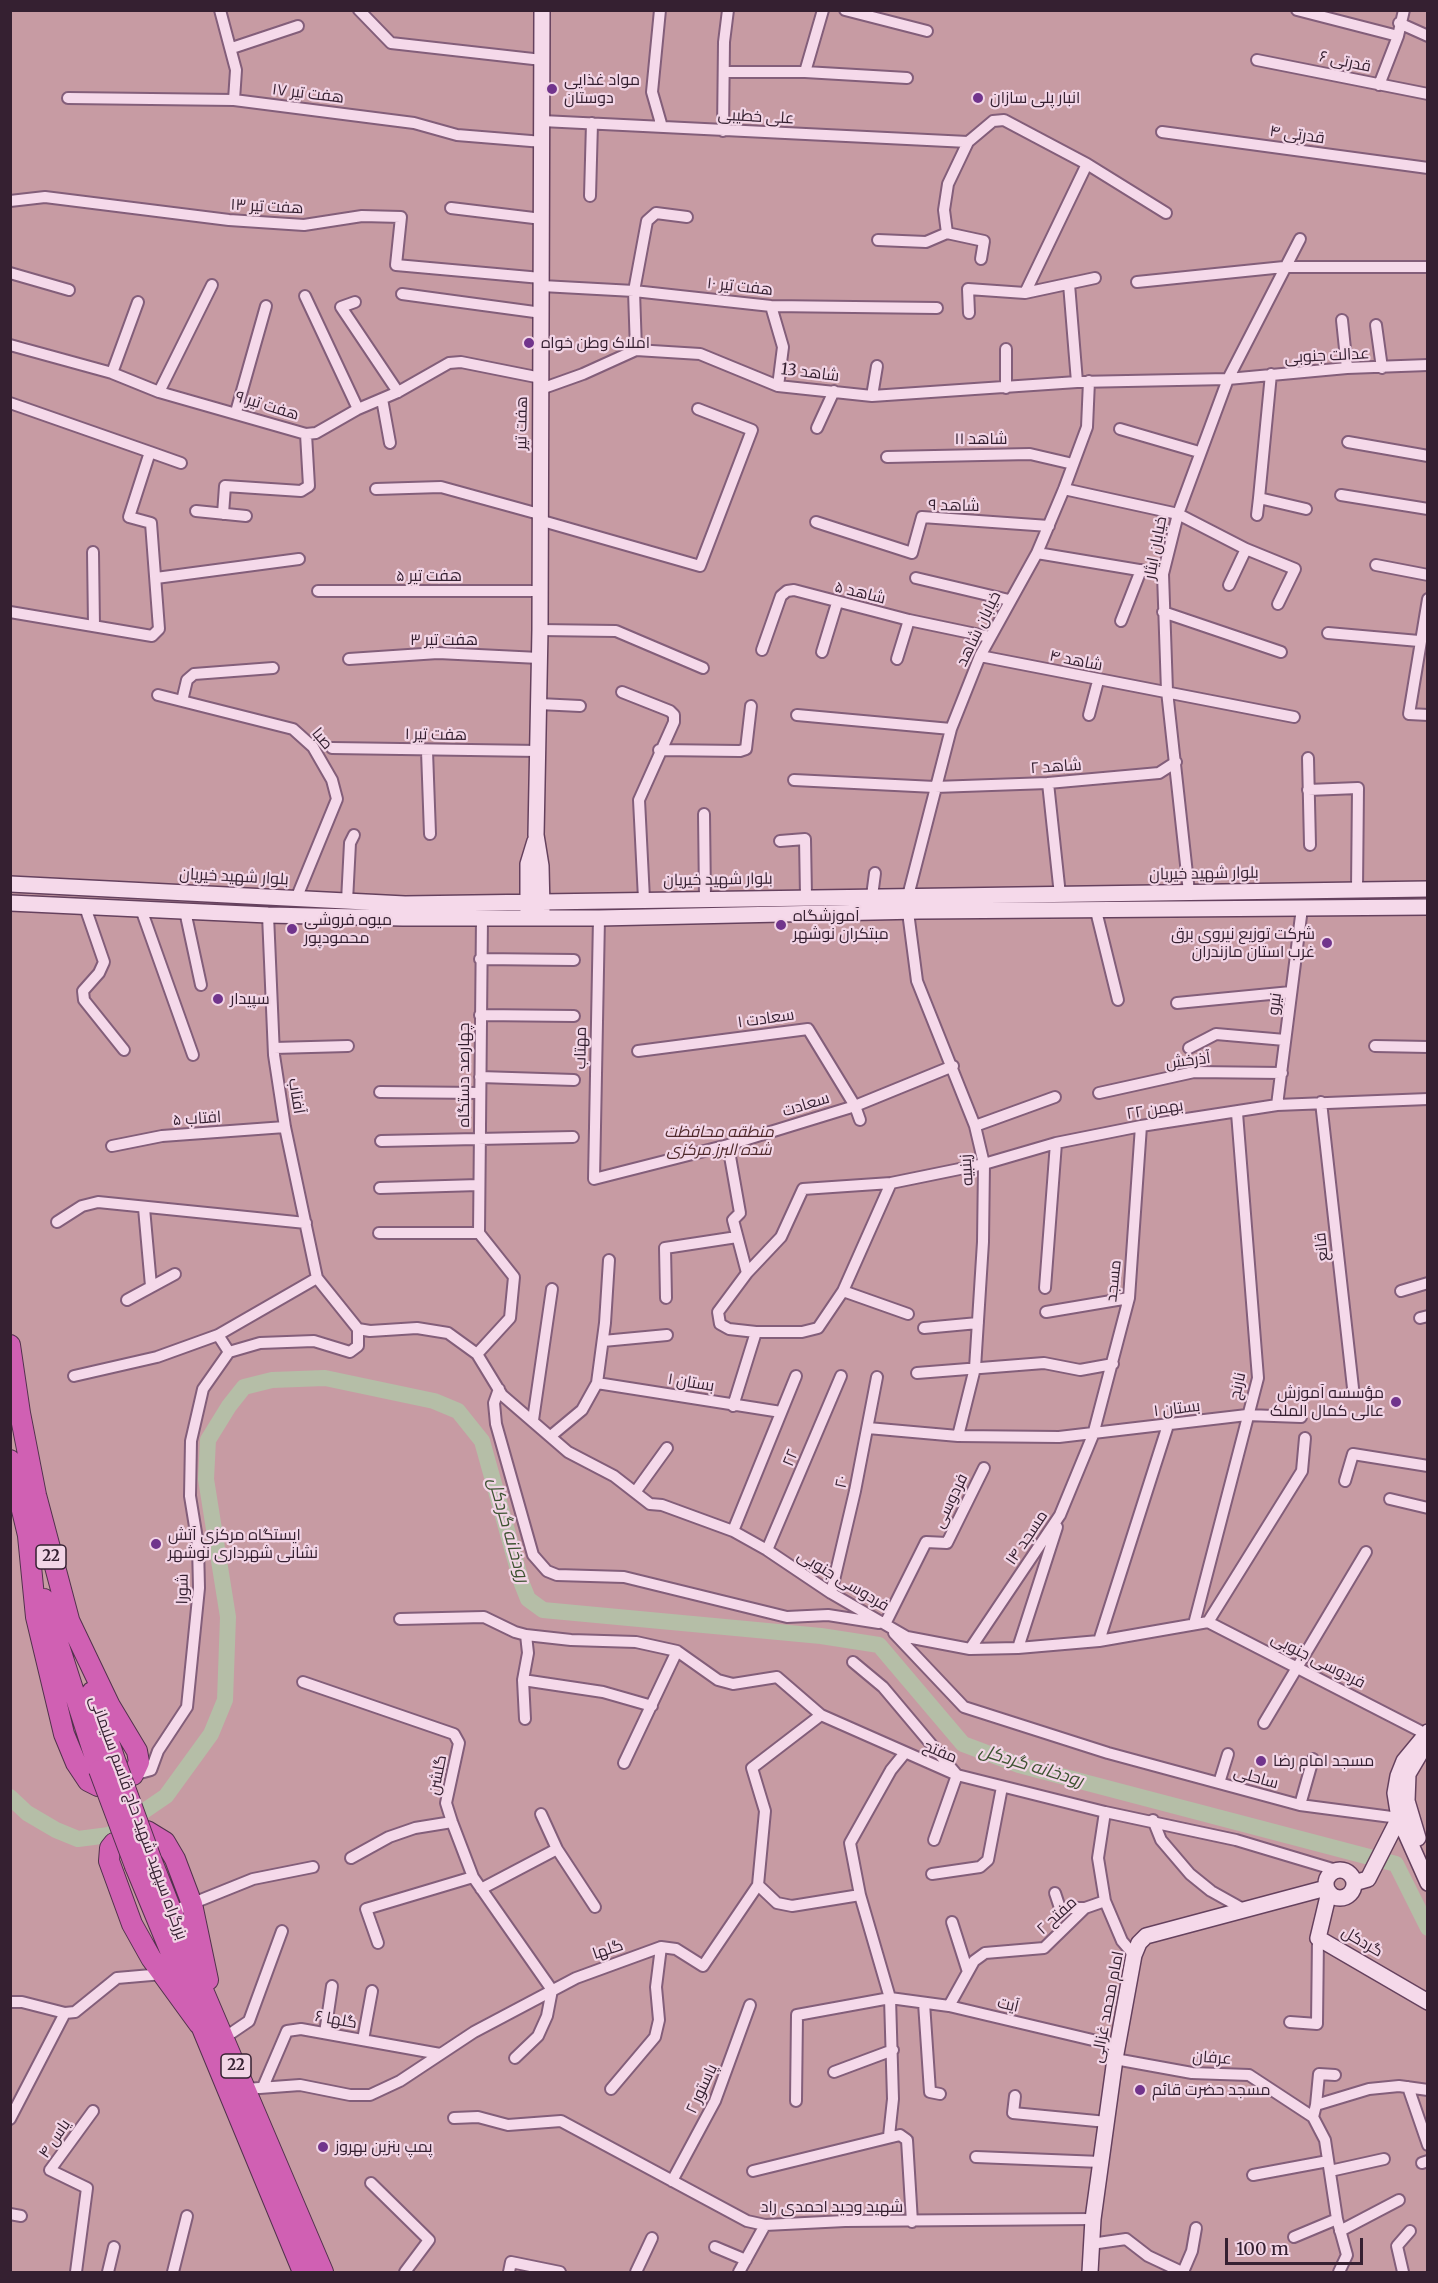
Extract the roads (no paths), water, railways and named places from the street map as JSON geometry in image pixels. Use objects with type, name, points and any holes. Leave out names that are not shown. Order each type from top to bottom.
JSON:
[{"type":"highway","name":"بزرگراه سپهبد شهید حاج قاسم سلیمانی","points":[[10,1345],[36,1495],[107,1766]]},
{"type":"highway","name":"بزرگراه سپهبد شهید حاج قاسم سلیمانی","points":[[10,1460],[50,1621],[143,1862],[171,1974],[206,2020],[224,2038],[254,2088],[323,2272]]},
{"type":"highway","points":[[28,1536],[36,1617],[46,1667],[64,1734],[76,1763],[88,1781],[98,1786],[133,1775],[139,1762],[137,1751],[110,1706],[67,1617]]},
{"type":"highway","points":[[171,1974],[132,1924],[110,1860],[110,1848],[114,1843],[147,1831],[156,1834],[165,1842],[175,1859],[192,1904],[206,2020]]},
{"type":"highway","name":"بزرگراه سپهبد شهید حاج قاسم سلیمانی","points":[[143,1862],[171,1912],[206,2020],[303,2272]]},
{"type":"main road","name":"هفت تیر","points":[[535,918],[528,864],[536,835],[539,751],[542,10]]},
{"type":"main road","name":"بلوار شهید خیریان","points":[[10,884],[405,904],[806,896],[1060,895],[1428,889]]},
{"type":"main road","points":[[908,896],[908,912]]},
{"type":"main road","points":[[15,905],[268,915],[535,918],[1428,907]]},
{"type":"main road","points":[[1427,1738],[1413,1748],[1398,1776],[1395,1793],[1399,1818],[1428,1883]]},
{"type":"main road","points":[[1427,1738],[1408,1774],[1407,1801],[1428,1860]]},
{"type":"main road","points":[[1336,1870],[1350,1874],[1361,1881],[1399,1818]]},
{"type":"main road","name":"گردکل","points":[[1336,1870],[1328,1875],[1318,1938],[1428,2002]]},
{"type":"main road","name":"امام محمد غزالی","points":[[1090,2272],[1093,2219],[1117,2052],[1134,1955],[1139,1943],[1146,1936],[1327,1890],[1336,1898],[1346,1896],[1361,1881]]},
{"type":"street","points":[[220,10],[236,70],[234,100]]},
{"type":"street","points":[[359,10],[391,44],[542,60]]},
{"type":"street","points":[[660,10],[652,92],[662,127]]},
{"type":"street","points":[[723,131],[726,72],[724,42],[728,10]]},
{"type":"street","points":[[805,72],[823,10]]},
{"type":"street","points":[[845,10],[927,31]]},
{"type":"street","points":[[1297,10],[1398,36]]},
{"type":"street","points":[[1379,85],[1398,36],[1399,23],[1404,10]]},
{"type":"street","points":[[1399,23],[1428,36]]},
{"type":"street","points":[[231,48],[298,26]]},
{"type":"street","name":"قدرتی ۶","points":[[1257,60],[1428,94]]},
{"type":"street","points":[[726,72],[805,72],[907,78]]},
{"type":"street","name":"هفت تیر ۱۷","points":[[68,98],[234,100],[414,123],[458,135],[543,142]]},
{"type":"street","points":[[947,233],[944,210],[948,184],[968,142],[993,122],[1004,120],[1088,164],[1166,213]]},
{"type":"street","name":"علی خطیبی","points":[[542,121],[968,142]]},
{"type":"street","points":[[590,196],[592,123]]},
{"type":"street","name":"قدرتی ۴","points":[[1162,132],[1428,168]]},
{"type":"street","points":[[1024,293],[1088,164]]},
{"type":"street","name":"هفت تیر ۱۳","points":[[10,201],[45,197],[229,220],[304,225],[362,216],[401,217],[396,265],[541,282]]},
{"type":"street","points":[[451,208],[542,219]]},
{"type":"street","points":[[636,350],[634,291],[647,221],[656,213],[687,217]]},
{"type":"street","points":[[879,240],[926,242],[947,233],[984,241],[981,259]]},
{"type":"street","name":"خیابان ایثار","points":[[1189,892],[1167,691],[1163,574],[1178,514],[1227,379],[1300,238]]},
{"type":"street","points":[[1137,282],[1284,267],[1428,267]]},
{"type":"street","points":[[10,273],[69,290]]},
{"type":"street","points":[[969,312],[968,289],[1024,293],[1095,278]]},
{"type":"street","name":"هفت تیر ۱۰","points":[[541,282],[771,306],[937,308]]},
{"type":"street","points":[[1070,284],[1077,382]]},
{"type":"street","points":[[159,393],[212,285]]},
{"type":"street","points":[[402,294],[542,312]]},
{"type":"street","points":[[305,296],[358,409]]},
{"type":"street","points":[[112,373],[138,302]]},
{"type":"street","points":[[355,302],[341,306],[398,392]]},
{"type":"street","points":[[236,412],[266,306]]},
{"type":"street","points":[[771,306],[783,346],[777,386]]},
{"type":"street","points":[[1342,320],[1347,368]]},
{"type":"street","points":[[1376,325],[1382,368]]},
{"type":"street","name":"هفت تیر ۹","points":[[10,345],[112,373],[159,393],[236,412],[306,434],[316,433],[358,409],[398,392],[449,363],[461,362],[541,383]]},
{"type":"street","points":[[1006,349],[1006,388]]},
{"type":"street","name":"شاهد 13","points":[[541,383],[583,375],[636,350],[700,354],[777,386],[872,396],[1089,381]]},
{"type":"street","name":"عدالت جنوبی","points":[[1089,381],[1227,379],[1347,368],[1428,365]]},
{"type":"street","points":[[872,396],[877,366]]},
{"type":"street","points":[[1257,515],[1272,374]]},
{"type":"street","name":"خیابان شاهد","points":[[908,896],[951,729],[981,656],[1009,600],[1037,553],[1064,489],[1087,427],[1089,381]]},
{"type":"street","points":[[817,428],[834,391]]},
{"type":"street","points":[[382,399],[390,443]]},
{"type":"street","points":[[10,403],[181,464]]},
{"type":"street","points":[[376,489],[441,486],[700,566],[752,430],[698,409]]},
{"type":"street","points":[[1120,429],[1199,452]]},
{"type":"street","points":[[224,514],[225,486],[301,491],[309,486],[306,434]]},
{"type":"street","points":[[1348,442],[1428,456]]},
{"type":"street","points":[[10,612],[152,636],[159,629],[151,523],[129,517],[150,452]]},
{"type":"street","name":"شاهد ۱۱","points":[[887,457],[1030,454],[1073,464]]},
{"type":"street","points":[[1064,489],[1178,514],[1246,549],[1295,569],[1278,604]]},
{"type":"street","points":[[1341,495],[1428,509]]},
{"type":"street","points":[[1260,498],[1306,509]]},
{"type":"street","points":[[196,512],[246,516]]},
{"type":"street","name":"شاهد ۹","points":[[816,522],[912,553],[922,517],[1049,526]]},
{"type":"street","points":[[1229,585],[1246,549]]},
{"type":"street","points":[[93,552],[94,626]]},
{"type":"street","points":[[1037,553],[1163,574]]},
{"type":"street","points":[[156,578],[299,559]]},
{"type":"street","points":[[1376,565],[1428,575]]},
{"type":"street","points":[[1121,621],[1142,570]]},
{"type":"street","points":[[916,578],[1009,600]]},
{"type":"street","name":"هفت تیر ۵","points":[[318,591],[540,591]]},
{"type":"street","name":"شاهد ۵","points":[[762,650],[781,596],[787,591],[990,637]]},
{"type":"street","points":[[1428,599],[1408,714],[1428,716]]},
{"type":"street","points":[[822,652],[837,603]]},
{"type":"street","points":[[1163,612],[1281,652]]},
{"type":"street","points":[[897,659],[909,620]]},
{"type":"street","points":[[540,630],[616,631],[703,668]]},
{"type":"street","points":[[1328,633],[1419,641]]},
{"type":"street","name":"هفت تیر ۳","points":[[349,658],[438,652],[539,658]]},
{"type":"street","name":"شاهد ۴","points":[[981,656],[1098,681],[1167,691],[1294,717]]},
{"type":"street","points":[[182,701],[187,680],[194,674],[273,668]]},
{"type":"street","points":[[1089,715],[1098,681]]},
{"type":"street","points":[[622,692],[670,711],[674,716],[674,722],[659,750],[639,800],[644,899]]},
{"type":"street","name":"صبا","points":[[158,695],[293,729],[313,747],[332,780],[337,799],[296,899]]},
{"type":"street","points":[[539,704],[580,706]]},
{"type":"street","points":[[659,750],[740,751],[746,749],[750,706]]},
{"type":"street","points":[[797,715],[951,729]]},
{"type":"street","name":"هفت تیر ۱","points":[[332,748],[539,751]]},
{"type":"street","points":[[428,750],[430,834]]},
{"type":"street","points":[[1308,758],[1310,845]]},
{"type":"street","name":"شاهد ۲","points":[[794,780],[935,787],[1048,783],[1159,772],[1176,762]]},
{"type":"street","points":[[1048,783],[1060,895]]},
{"type":"street","points":[[1308,790],[1358,788],[1357,889]]},
{"type":"street","points":[[704,814],[705,898]]},
{"type":"street","points":[[347,901],[350,843],[354,835]]},
{"type":"street","points":[[780,840],[806,839],[806,896]]},
{"type":"street","points":[[872,896],[875,873]]},
{"type":"street","points":[[85,907],[104,962],[99,973],[83,990],[84,1000],[124,1050]]},
{"type":"street","name":"نیرو","points":[[1277,1105],[1302,908]]},
{"type":"street","points":[[141,909],[193,1054]]},
{"type":"street","points":[[185,911],[201,985]]},
{"type":"street","points":[[1096,911],[1118,1000]]},
{"type":"street","name":"زینبیه","points":[[908,912],[917,981],[975,1126],[984,1164],[975,1368],[958,1437]]},
{"type":"street","name":"آفتاب","points":[[268,915],[274,1048],[285,1127],[317,1278]]},
{"type":"street","name":"چهارصد دستگاه","points":[[479,1233],[482,917]]},
{"type":"street","name":"مهتاب","points":[[594,1179],[599,918]]},
{"type":"street","points":[[480,959],[574,960]]},
{"type":"street","points":[[1177,1003],[1292,992]]},
{"type":"street","points":[[480,1015],[574,1016]]},
{"type":"street","name":"سعادت ۱","points":[[638,1052],[808,1029],[855,1106]]},
{"type":"street","points":[[1189,1048],[1216,1034],[1285,1040]]},
{"type":"street","points":[[274,1048],[348,1046]]},
{"type":"street","points":[[1375,1046],[1428,1047]]},
{"type":"street","name":"سعادت","points":[[594,1179],[728,1145],[855,1106],[952,1066]]},
{"type":"street","name":"آذرخش","points":[[1099,1093],[1194,1072],[1281,1073]]},
{"type":"street","points":[[480,1077],[574,1080]]},
{"type":"street","points":[[380,1092],[479,1093]]},
{"type":"street","points":[[975,1126],[1055,1097]]},
{"type":"street","name":"۲۲ بهمن","points":[[891,1183],[843,1291],[818,1328],[802,1332],[756,1332],[723,1327],[718,1318],[718,1312],[747,1273],[781,1237],[803,1189],[891,1183],[984,1164],[1056,1143],[1141,1126],[1237,1113],[1277,1105],[1428,1100]]},
{"type":"street","name":"قانع","points":[[1321,1102],[1353,1388]]},
{"type":"street","points":[[855,1106],[860,1120]]},
{"type":"street","name":"نارنج","points":[[1194,1624],[1258,1378],[1237,1113]]},
{"type":"street","name":"مسجد","points":[[1093,1435],[1129,1298],[1141,1126]]},
{"type":"street","name":"افتاب ۵","points":[[112,1146],[162,1136],[285,1127]]},
{"type":"street","points":[[381,1141],[573,1137]]},
{"type":"street","points":[[1045,1288],[1056,1143]]},
{"type":"street","points":[[728,1145],[740,1213],[733,1220],[747,1273]]},
{"type":"street","points":[[380,1188],[478,1185]]},
{"type":"street","points":[[57,1222],[82,1206],[98,1202],[306,1223]]},
{"type":"street","points":[[144,1208],[151,1286]]},
{"type":"street","points":[[379,1233],[479,1233],[514,1277],[510,1318],[477,1354]]},
{"type":"street","points":[[666,1298],[665,1248],[736,1237]]},
{"type":"street","points":[[552,1435],[582,1410],[597,1383],[603,1341],[609,1260]]},
{"type":"street","points":[[127,1300],[175,1274]]},
{"type":"street","points":[[74,1376],[157,1357],[218,1335],[317,1278],[358,1329],[358,1346],[350,1352],[314,1341],[260,1343],[229,1352],[218,1335]]},
{"type":"street","points":[[1401,1291],[1428,1283]]},
{"type":"street","points":[[533,1420],[552,1289]]},
{"type":"street","points":[[843,1291],[908,1314]]},
{"type":"street","points":[[1046,1312],[1129,1298]]},
{"type":"street","points":[[924,1328],[978,1323]]},
{"type":"street","name":"فردوسی جنوبی","points":[[358,1329],[370,1331],[417,1328],[448,1333],[477,1354],[502,1395],[552,1435],[568,1452],[636,1491],[650,1504],[662,1505],[733,1531],[767,1550],[831,1593],[907,1637],[970,1650],[1018,1648],[1099,1641],[1208,1622],[1427,1738]]},
{"type":"street","points":[[733,1406],[756,1332]]},
{"type":"street","points":[[603,1341],[667,1335]]},
{"type":"street","name":"شورا","points":[[133,1775],[151,1770],[158,1751],[187,1707],[196,1637],[198,1545],[190,1496],[191,1441],[203,1389],[229,1352]]},
{"type":"street","points":[[917,1373],[1044,1363],[1080,1370],[1113,1364]]},
{"type":"street","points":[[733,1531],[796,1376]]},
{"type":"street","name":"۲۲","points":[[767,1550],[841,1376]]},
{"type":"street","name":"۲۰","points":[[831,1593],[868,1428],[877,1377]]},
{"type":"street","name":"بستان ۱","points":[[597,1383],[781,1412]]},
{"type":"street","points":[[499,1389],[494,1403],[496,1424],[533,1555],[547,1571],[557,1575],[624,1577],[787,1617],[828,1615],[885,1624]]},
{"type":"street","name":"بستان ۱","points":[[868,1428],[958,1437],[1093,1435],[1247,1415],[1301,1417]]},
{"type":"street","points":[[1099,1641],[1168,1425]]},
{"type":"street","name":"مسجد ۱۴","points":[[970,1650],[1060,1515],[1093,1435]]},
{"type":"street","points":[[1208,1622],[1302,1471],[1305,1437]]},
{"type":"street","points":[[636,1491],[667,1448]]},
{"type":"street","points":[[1345,1481],[1353,1454],[1428,1466]]},
{"type":"street","name":"فردوسی","points":[[885,1624],[926,1542],[947,1543],[984,1468]]},
{"type":"street","points":[[1390,1499],[1428,1508]]},
{"type":"street","points":[[1018,1648],[1060,1515]]},
{"type":"street","points":[[1264,1722],[1366,1552]]},
{"type":"street","points":[[400,1619],[484,1617],[526,1635],[571,1640],[636,1641],[677,1651],[624,1763]]},
{"type":"street","name":"ساحلی","points":[[885,1624],[964,1707],[1108,1753],[1300,1805],[1399,1818]]},
{"type":"street","points":[[525,1719],[523,1680],[528,1653],[526,1635]]},
{"type":"street","name":"مفتح","points":[[677,1651],[718,1680],[733,1684],[777,1677],[821,1715],[904,1754],[957,1775],[1105,1812],[1153,1820],[1236,1840],[1336,1870]]},
{"type":"street","points":[[853,1662],[883,1687],[957,1775],[934,1840]]},
{"type":"street","points":[[523,1680],[603,1692],[652,1706]]},
{"type":"street","name":"گلشن","points":[[303,1682],[454,1734],[459,1743],[446,1803],[473,1878],[552,1990]]},
{"type":"street","points":[[611,2089],[655,2037],[659,2019],[656,1987],[661,1947],[676,1949],[703,1966],[758,1885],[765,1812],[752,1768],[821,1715]]},
{"type":"street","points":[[137,1751],[149,1755],[158,1751]]},
{"type":"street","points":[[889,2136],[893,2099],[890,1998],[860,1895],[850,1843],[891,1770],[904,1754]]},
{"type":"street","points":[[1220,1783],[1228,1754]]},
{"type":"street","points":[[1300,1805],[1313,1759]]},
{"type":"street","points":[[932,1874],[980,1868],[988,1860],[1002,1787]]},
{"type":"street","points":[[1105,1812],[1098,1858],[1105,1901],[1122,1941],[1134,1955]]},
{"type":"street","points":[[541,1814],[557,1849],[595,1907]]},
{"type":"street","points":[[1153,1820],[1161,1840],[1190,1874],[1211,1891],[1245,1910]]},
{"type":"street","points":[[351,1858],[389,1837],[415,1828],[452,1822]]},
{"type":"street","points":[[482,1889],[557,1849]]},
{"type":"street","points":[[171,1912],[253,1879],[313,1867]]},
{"type":"street","points":[[378,1943],[366,1909],[473,1878]]},
{"type":"street","points":[[758,1885],[777,1903],[792,1906],[860,1895]]},
{"type":"street","points":[[1055,1893],[1060,1908],[1085,1908]]},
{"type":"street","name":"مفتح ۲","points":[[949,2006],[974,1961],[985,1953],[998,1950],[1044,1948],[1085,1908],[1105,1901]]},
{"type":"street","points":[[952,1922],[968,1972]]},
{"type":"street","points":[[224,2038],[249,2021],[282,1931]]},
{"type":"street","points":[[1290,2022],[1317,2024],[1318,1938]]},
{"type":"street","name":"گلها","points":[[254,2088],[300,2085],[350,2095],[370,2095],[400,2081],[440,2054],[552,1990],[576,1978],[661,1947]]},
{"type":"street","points":[[10,2002],[64,2013],[75,2012],[117,1978],[171,1974]]},
{"type":"street","points":[[325,2033],[332,1986]]},
{"type":"street","points":[[515,2058],[538,2036],[547,2016],[552,1990]]},
{"type":"street","points":[[363,2040],[372,1991]]},
{"type":"street","name":"آیت","points":[[796,2101],[797,2015],[890,1998],[949,2006],[1117,2052]]},
{"type":"street","points":[[924,2003],[930,2092],[940,2094]]},
{"type":"street","name":"پاستور ۲","points":[[672,2181],[715,2101],[750,2005]]},
{"type":"street","points":[[10,2119],[64,2013]]},
{"type":"street","name":"گلها ۶","points":[[254,2088],[287,2031],[301,2029],[440,2054]]},
{"type":"street","points":[[834,2072],[893,2050]]},
{"type":"street","name":"عرفان","points":[[1117,2052],[1192,2073],[1249,2075],[1313,2117]]},
{"type":"street","points":[[1335,2074],[1319,2074],[1313,2117],[1323,2133],[1337,2218],[1347,2255],[1339,2272]]},
{"type":"street","points":[[1316,2105],[1378,2087],[1428,2090]]},
{"type":"street","points":[[1408,2087],[1428,2145]]},
{"type":"street","points":[[1016,2096],[1013,2113],[1107,2122]]},
{"type":"street","name":"یاس ۴","points":[[76,2272],[87,2188],[50,2170],[93,2111]]},
{"type":"street","name":"شهید وحید احمدی راد","points":[[454,2118],[478,2117],[508,2125],[561,2121],[747,2221],[765,2225],[845,2221],[1093,2219]]},
{"type":"street","points":[[753,2171],[900,2135],[907,2140],[912,2222]]},
{"type":"street","points":[[976,2157],[1101,2162]]},
{"type":"street","points":[[1253,2175],[1384,2159]]},
{"type":"street","points":[[370,2183],[429,2240],[405,2272]]},
{"type":"street","points":[[1341,2231],[1399,2200]]},
{"type":"street","points":[[173,2272],[187,2216]]},
{"type":"street","points":[[1294,2237],[1337,2218]]},
{"type":"street","points":[[739,2272],[765,2225]]},
{"type":"street","points":[[1091,2244],[1126,2239],[1148,2256],[1182,2272],[1192,2251],[1196,2229]]},
{"type":"street","points":[[1403,2272],[1397,2246],[1410,2231]]},
{"type":"street","points":[[636,2272],[652,2238]]},
{"type":"street","points":[[108,2272],[114,2247]]},
{"type":"street","points":[[715,2247],[746,2260]]},
{"type":"street","points":[[509,2272],[511,2262],[560,2272]]},
{"type":"waterway","name":"رودخانه گردکل","points":[[10,1797],[27,1813],[56,1830],[78,1839],[109,1835],[166,1796],[211,1734],[225,1700],[228,1617],[206,1479],[208,1440],[244,1387],[272,1380],[325,1378],[434,1401],[458,1411],[482,1441],[522,1584],[528,1599],[543,1610],[821,1636],[879,1645],[963,1744],[1019,1765],[1396,1864],[1428,1928]]},
{"type":"place","name":"مواد غذایی دوستان","points":[[552,89]]},
{"type":"place","name":"انبار پلی سازان","points":[[978,98]]},
{"type":"place","name":"املاک وطن خواه","points":[[529,343]]},
{"type":"place","name":"آموزشگاه مبتکران نوشهر","points":[[781,925]]},
{"type":"place","name":"میوه فروشی محمودپور","points":[[292,929]]},
{"type":"place","name":"شرکت توزیع نیروی برق غرب استان مازندران","points":[[1327,943]]},
{"type":"place","name":"سپیدار","points":[[218,999]]},
{"type":"place","name":"مؤسسه آموزش عالی کمال الملک","points":[[1396,1402]]},
{"type":"place","name":"ایستگاه مرکزی آتش نشانی شهرداری نوشهر","points":[[156,1544]]},
{"type":"place","name":"مسجد امام رضا","points":[[1261,1761]]},
{"type":"place","name":"مسجد حضرت قائم","points":[[1140,2090]]},
{"type":"place","name":"پمپ بنزین بهروز","points":[[323,2147]]},
{"type":"park label","name":"منطقه محافظت شده البرز مرکزی","points":[[719,1141]]}]
